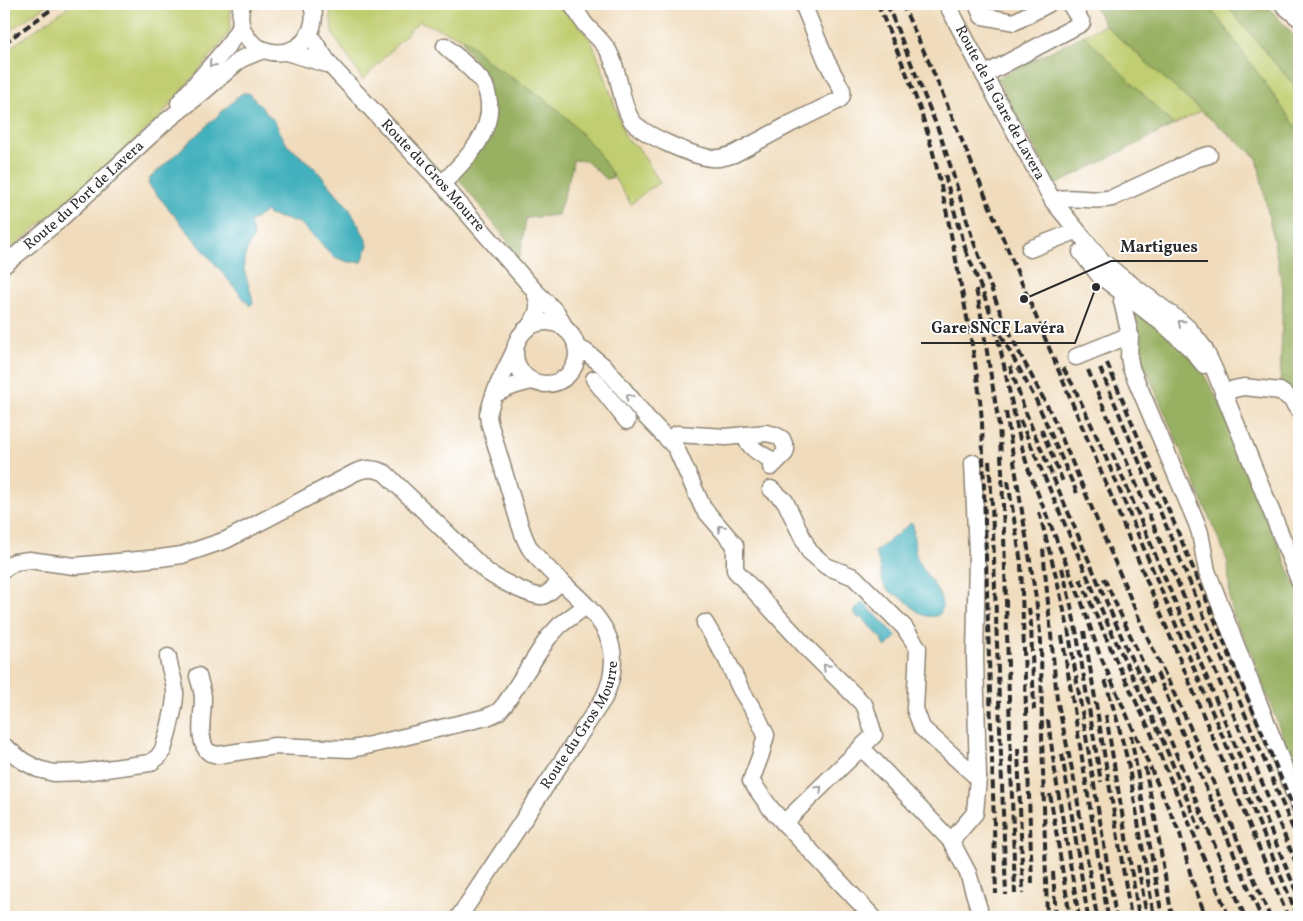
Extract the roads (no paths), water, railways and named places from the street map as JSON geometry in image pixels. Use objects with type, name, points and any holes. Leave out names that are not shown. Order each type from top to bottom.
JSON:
[{"type":"main road","points":[[1286,4],[1299,15]]},
{"type":"street","points":[[571,4],[610,53],[627,109],[638,128],[691,153],[711,158],[724,158],[734,154],[842,98],[842,90],[826,60],[803,4]]},
{"type":"street","name":"Route de la Gare de Lavera","points":[[947,4],[1053,202],[1072,232],[1127,289],[1180,321],[1197,339],[1209,358],[1299,580]]},
{"type":"street","points":[[977,4],[982,16],[1014,22],[1048,4]]},
{"type":"street","points":[[984,75],[1082,23],[1070,4]]},
{"type":"street","points":[[286,52],[303,42],[309,34],[314,16],[313,5]]},
{"type":"street","points":[[241,11],[246,36],[253,44],[263,50],[286,52],[330,65]]},
{"type":"street","name":"Route du Port de Lavera","points":[[164,123],[183,97],[228,46],[241,11]]},
{"type":"street","name":"Route du Gros Mourre","points":[[309,34],[330,65],[442,184],[534,290],[557,313],[566,330],[573,337],[576,347]]},
{"type":"street","points":[[442,184],[469,155],[480,139],[488,122],[489,106],[488,93],[481,80],[445,46]]},
{"type":"street","name":"Route du Port de Lavera","points":[[4,265],[57,222],[164,123],[241,59],[263,50]]},
{"type":"street","points":[[1053,202],[1064,198],[1103,200],[1112,198],[1198,158],[1209,155]]},
{"type":"street","points":[[1030,249],[1072,232]]},
{"type":"street","points":[[1127,289],[1122,306],[1130,335],[1129,357],[1131,368],[1197,524],[1207,571],[1299,806]]},
{"type":"street","name":"Route du Gros Mourre","points":[[459,917],[609,688],[612,648],[608,637],[603,626],[586,606],[530,548],[518,522],[489,422],[488,414],[498,385],[522,333],[529,327],[538,313],[538,299],[534,290]]},
{"type":"street","points":[[529,327],[538,323],[548,322],[558,324],[566,330]]},
{"type":"street","points":[[1076,357],[1130,335]]},
{"type":"street","points":[[515,350],[519,368],[524,375],[532,381],[542,384],[561,380],[569,374],[577,356],[576,347]]},
{"type":"street","points":[[576,347],[586,352],[627,421]]},
{"type":"street","points":[[569,374],[600,374],[668,439],[676,448],[703,508],[735,545],[735,570],[865,706],[874,735],[784,823]]},
{"type":"street","points":[[494,395],[504,388],[532,381]]},
{"type":"street","points":[[1223,394],[1244,387],[1280,391],[1291,398],[1299,411]]},
{"type":"street","points":[[668,439],[677,434],[726,437],[744,435],[766,433],[782,439],[785,444],[785,453],[774,465],[751,448],[744,435]]},
{"type":"street","points":[[951,841],[975,813],[978,778],[977,553],[973,463]]},
{"type":"street","points":[[4,569],[15,562],[29,560],[74,566],[182,555],[226,540],[356,472],[376,469],[385,473],[486,571],[497,579],[533,595],[540,596],[549,592],[561,581]]},
{"type":"street","points":[[771,489],[785,501],[809,551],[826,566],[854,577],[904,627],[918,648],[915,709],[922,728],[978,778]]},
{"type":"street","points":[[198,676],[203,698],[202,739],[205,748],[211,753],[218,755],[275,746],[362,747],[487,718],[498,712],[548,638],[560,624],[586,606]]},
{"type":"street","points":[[705,623],[727,660],[766,735],[762,754],[751,781],[784,823],[873,917]]},
{"type":"street","points":[[4,746],[22,761],[38,769],[54,773],[84,772],[150,763],[163,750],[175,698],[175,689],[168,657]]},
{"type":"street","points":[[861,747],[951,841],[968,873],[980,915]]},
{"type":"water","points":[[242,93],[249,93],[275,122],[287,145],[314,167],[349,208],[368,245],[362,262],[349,262],[334,257],[300,223],[268,215],[266,211],[250,223],[254,237],[246,252],[244,264],[253,303],[250,306],[148,184],[150,178]]},
{"type":"water","points":[[911,523],[913,524],[916,555],[922,568],[936,588],[942,602],[942,611],[937,616],[924,615],[916,611],[902,598],[888,590],[882,580],[875,552]]},
{"type":"water","points":[[863,602],[897,636],[886,647],[882,642],[883,640],[861,617],[859,619],[853,612]]},
{"type":"railway","points":[[4,43],[59,4]]},
{"type":"railway","points":[[878,4],[915,96],[932,148],[950,229],[979,389],[982,422],[996,894]]},
{"type":"railway","points":[[887,4],[940,134],[972,237],[999,309],[1052,415],[1144,630],[1190,727],[1270,917]]},
{"type":"railway","points":[[902,4],[932,69],[1288,917]]},
{"type":"railway","points":[[945,175],[959,229]]},
{"type":"railway","points":[[958,221],[967,255]]},
{"type":"railway","points":[[965,249],[995,328],[1030,474],[1082,603],[1099,653],[1180,834],[1192,880],[1206,917]]},
{"type":"railway","points":[[976,289],[999,425],[1002,471],[1015,894]]},
{"type":"railway","points":[[1001,335],[1036,400],[1077,493]]},
{"type":"railway","points":[[1107,363],[1299,821]]},
{"type":"railway","points":[[1010,366],[1032,428],[1128,652],[1156,706],[1245,917]]},
{"type":"railway","points":[[1063,368],[1074,387],[1101,446],[1298,917]]},
{"type":"railway","points":[[1100,368],[1299,843]]},
{"type":"railway","points":[[1088,370],[1299,870]]},
{"type":"railway","points":[[1006,412],[1036,598],[1041,641],[1047,917]]},
{"type":"railway","points":[[1020,420],[1109,627],[1160,734],[1200,830]]},
{"type":"railway","points":[[1041,429],[1064,484]]},
{"type":"railway","points":[[1112,453],[1299,898]]},
{"type":"railway","points":[[989,461],[1006,895]]},
{"type":"railway","points":[[1008,481],[1021,563],[1032,883]]},
{"type":"railway","points":[[1039,512],[1068,628],[1116,917]]},
{"type":"railway","points":[[1043,549],[1057,699],[1073,774],[1097,917]]},
{"type":"railway","points":[[1062,568],[1077,635],[1101,782]]},
{"type":"railway","points":[[1104,578],[1153,685]]},
{"type":"railway","points":[[1080,579],[1150,731],[1229,917]]},
{"type":"railway","points":[[1029,608],[1034,710]]},
{"type":"railway","points":[[1084,631],[1131,917]]},
{"type":"railway","points":[[1062,636],[1108,917]]},
{"type":"railway","points":[[1157,673],[1261,917]]},
{"type":"railway","points":[[1105,680],[1128,762],[1154,917]]},
{"type":"railway","points":[[1106,715],[1139,917]]},
{"type":"railway","points":[[1048,720],[1079,917]]},
{"type":"railway","points":[[1131,735],[1162,917]]},
{"type":"railway","points":[[1018,748],[1023,893]]},
{"type":"railway","points":[[1062,754],[1088,917]]},
{"type":"railway","points":[[1145,767],[1172,917]]},
{"type":"railway","points":[[1050,794],[1070,917]]},
{"type":"railway","points":[[1138,865],[1147,917]]},
{"type":"railway","points":[[1053,872],[1056,917]]},
{"type":"place","name":"Gare SNCF Lavéra","points":[[1096,287]]},
{"type":"place","name":"Martigues","points":[[1024,299]]}]
